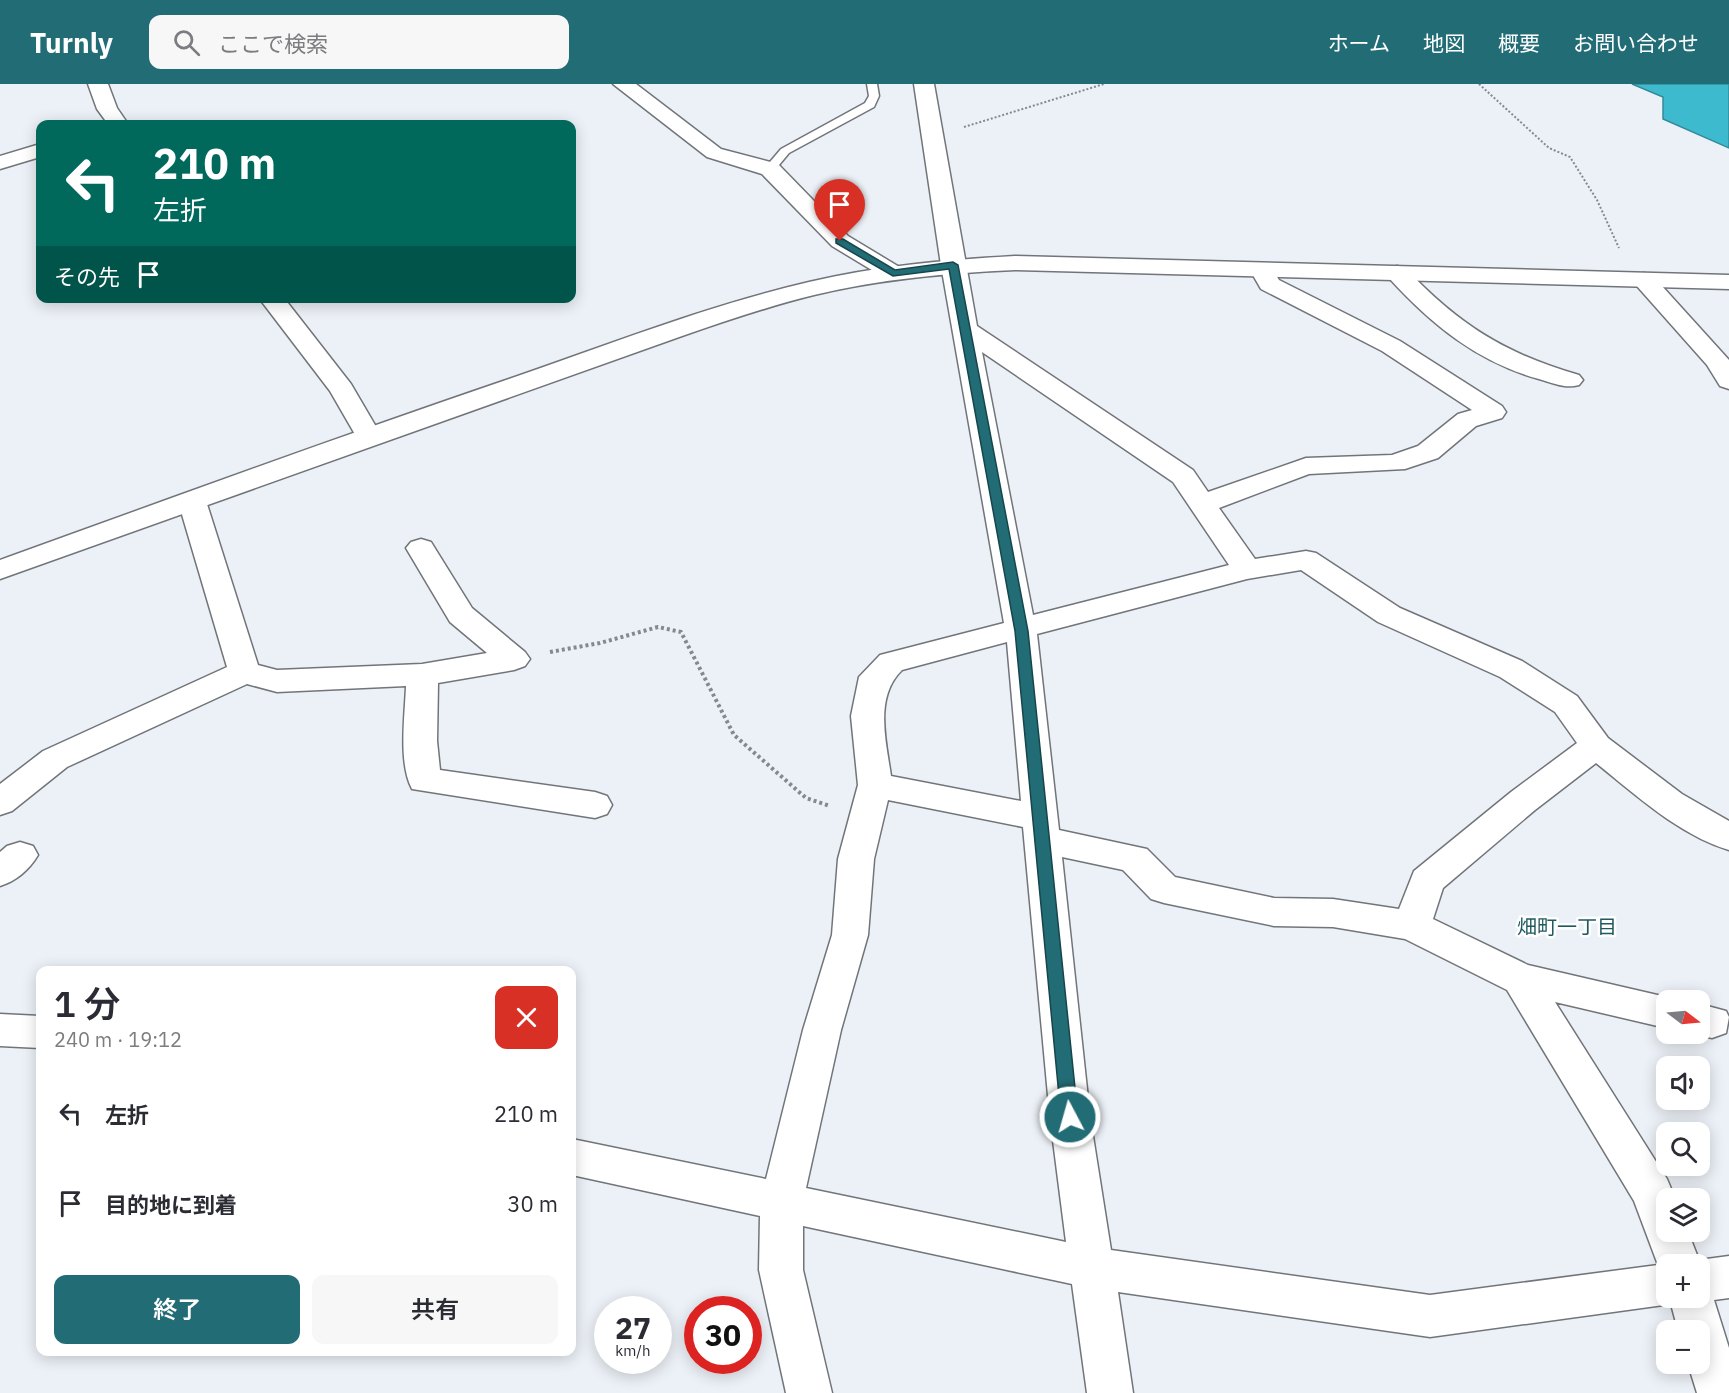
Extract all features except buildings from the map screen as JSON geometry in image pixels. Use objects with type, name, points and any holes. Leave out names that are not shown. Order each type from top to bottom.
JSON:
[{"type":"street","points":[[98,84],[106,109],[115,120]]},
{"type":"street","points":[[622,84],[714,153],[770,169],[840,241],[893,273]]},
{"type":"street","points":[[924,84],[953,265],[1021,631],[1070,1117],[1110,1393]]},
{"type":"street","points":[[0,162],[36,151]]},
{"type":"street","points":[[0,570],[369,437],[734,311],[809,289],[893,273],[953,265],[1015,263],[1729,282]]},
{"type":"street","points":[[1202,504],[1306,466],[1395,464],[1428,453],[1467,420],[1493,412],[1391,346],[1269,284],[1262,270]]},
{"type":"street","points":[[1397,273],[1423,303],[1479,347],[1532,370],[1570,380]]},
{"type":"street","points":[[1639,280],[1718,362],[1729,381]]},
{"type":"street","points":[[275,303],[342,389],[369,437]]},
{"type":"street","points":[[966,330],[1184,476],[1246,570]]},
{"type":"street","points":[[192,501],[244,672]]},
{"type":"street","points":[[421,548],[461,615],[514,659]]},
{"type":"street","points":[[809,1393],[781,1270],[782,1202],[822,1030],[850,935],[856,859],[871,802],[867,716],[875,676],[891,662],[1021,631],[1246,570],[1306,560],[1389,615],[1511,669],[1566,704],[1596,746],[1670,803],[1729,837]]},
{"type":"street","points":[[0,802],[51,753],[244,672],[277,681],[422,675],[514,659]]},
{"type":"street","points":[[422,675],[420,741],[424,780],[502,805],[595,806]]},
{"type":"street","points":[[1412,927],[1427,880],[1523,801],[1596,746]]},
{"type":"street","points":[[871,802],[1040,828],[1134,859],[1164,889],[1274,912],[1333,913],[1412,927],[1520,979],[1656,1010]]},
{"type":"street","points":[[1520,979],[1652,1193],[1656,1203]]},
{"type":"street","points":[[0,1030],[36,1032]]},
{"type":"street","points":[[576,1158],[1093,1268],[1430,1316],[1656,1286]]},
{"type":"street","points":[[1710,1280],[1729,1277]]},
{"type":"street","points":[[1694,1308],[1720,1393]]},
{"type":"lane","points":[[770,169],[785,151],[870,105],[874,96],[872,84]]},
{"type":"path","points":[[932,137],[1104,84]]},
{"type":"path","points":[[1479,84],[1549,148],[1570,157],[1597,200],[1639,280]]},
{"type":"path","points":[[514,659],[600,644],[658,627],[681,632],[734,735],[806,798],[871,802]]},
{"type":"water","points":[[1632,84],[1729,84],[1729,148],[1663,119],[1663,97]]},
{"type":"district","name":"畑町一丁目","points":[[1567,927]]},
{"type":"route","points":[[840,241],[893,273],[953,265],[1021,631],[1070,1117]]}]
